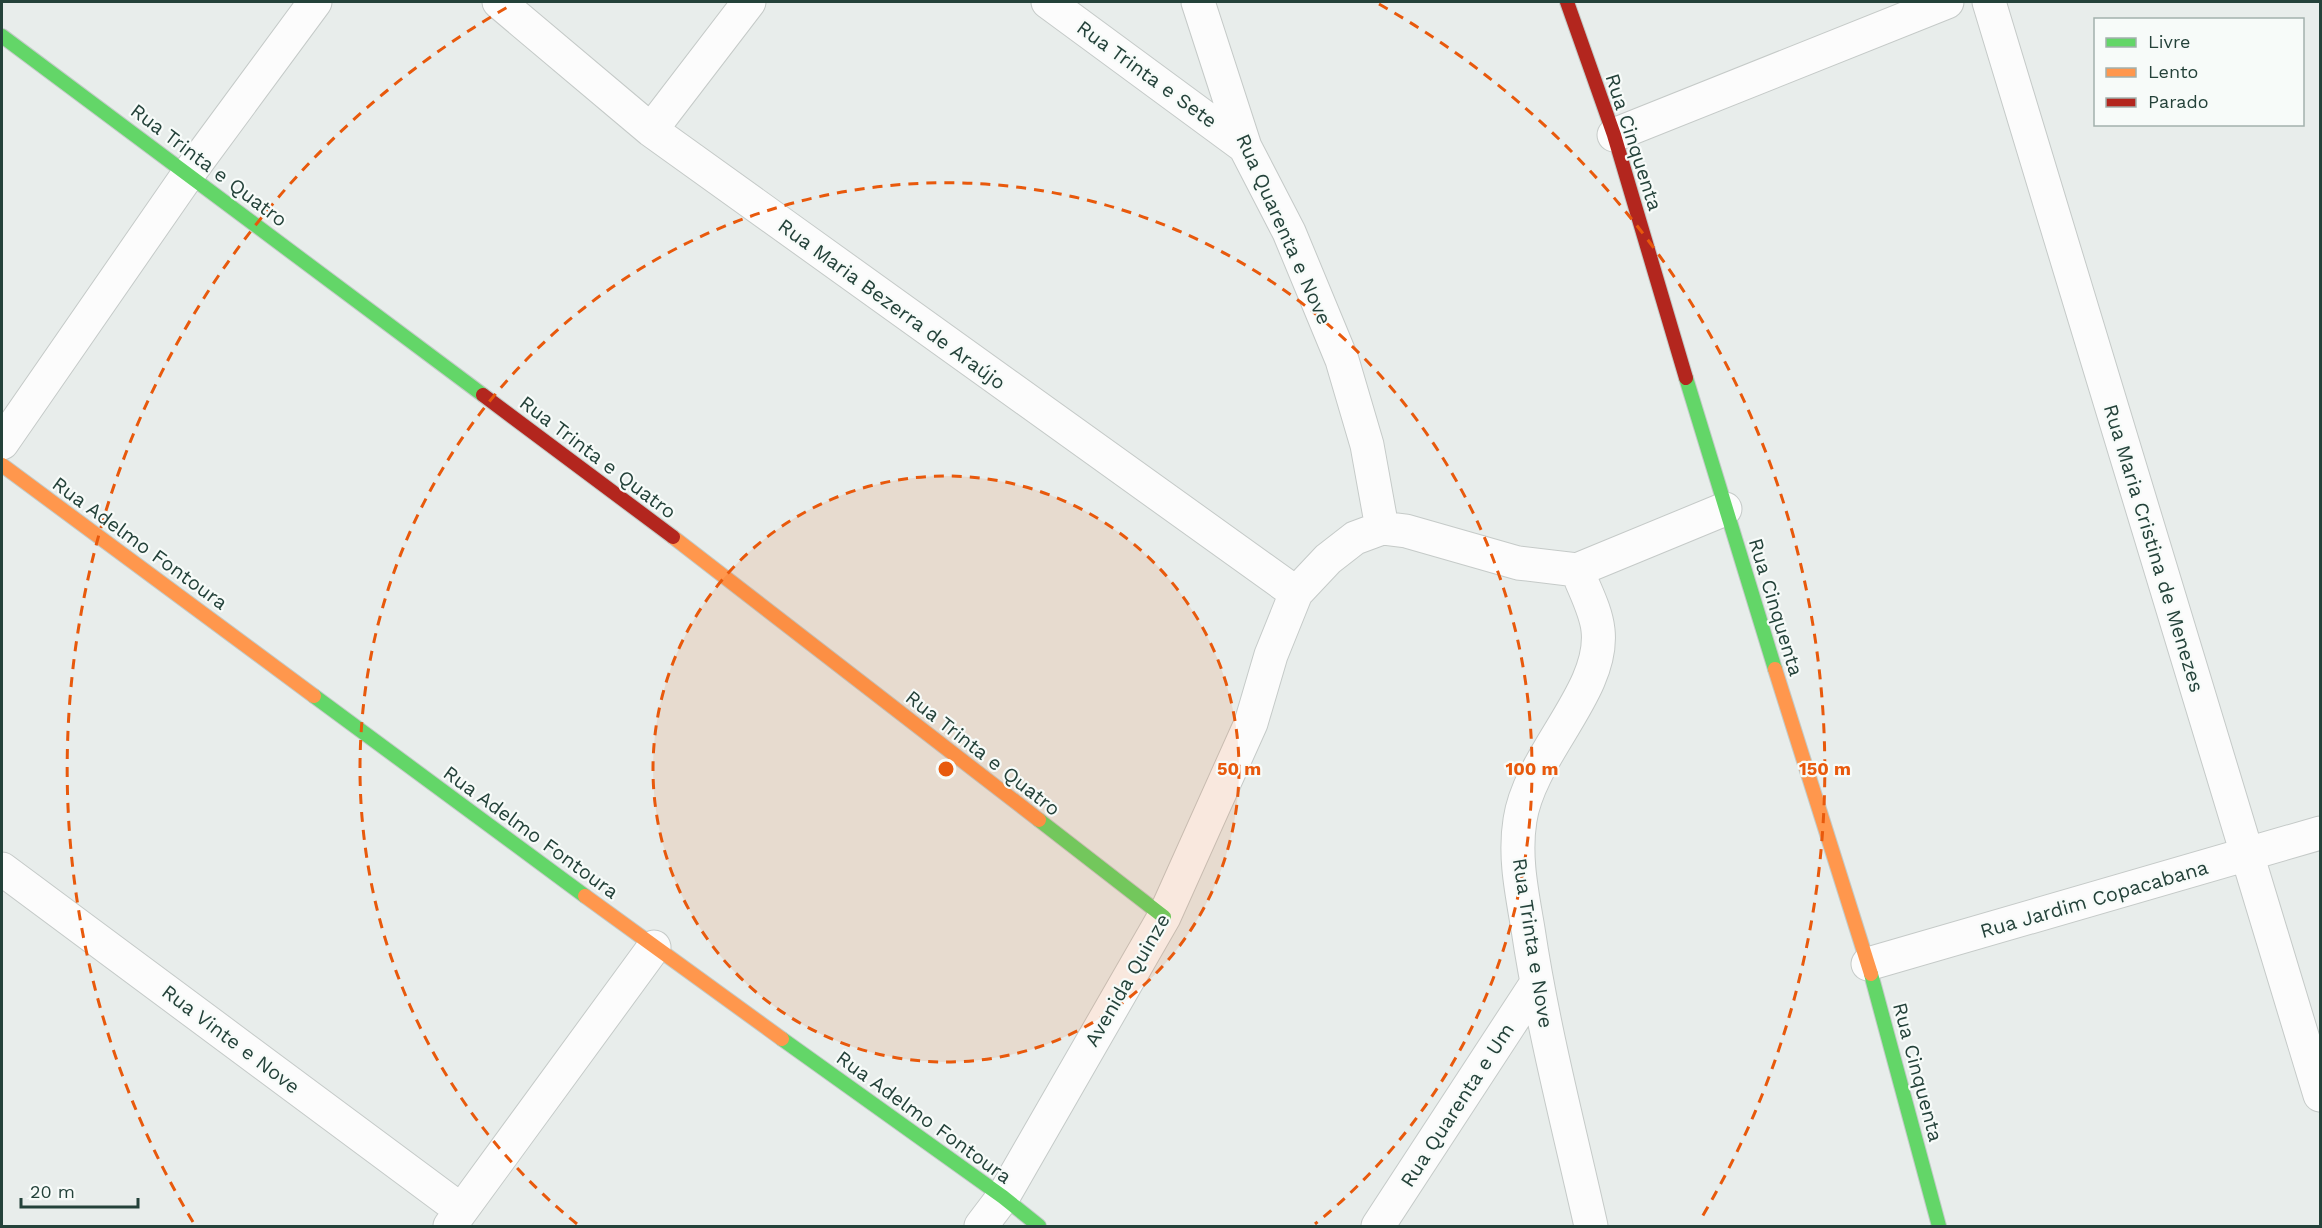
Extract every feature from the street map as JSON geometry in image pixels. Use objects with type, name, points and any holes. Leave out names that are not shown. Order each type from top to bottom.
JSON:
[{"type":"street","points":[[2,443],[189,173],[315,2]]},
{"type":"street","name":"Rua Maria Bezerra de Araújo","points":[[499,2],[651,130],[1296,593]]},
{"type":"street","points":[[651,130],[749,2]]},
{"type":"street","name":"Rua Trinta e Sete","points":[[1048,2],[1245,147]]},
{"type":"street","name":"Rua Quarenta e Nove","points":[[1198,2],[1245,147],[1289,232],[1342,360],[1367,445],[1382,528]]},
{"type":"street","name":"Rua Cinquenta","points":[[1567,2],[1614,135],[1725,509],[1868,964],[1939,1227]]},
{"type":"street","points":[[1614,135],[1947,2]]},
{"type":"street","name":"Rua Maria Cristina de Menezes","points":[[1989,2],[2320,1095]]},
{"type":"street","name":"Rua Trinta e Quatro","points":[[2,36],[189,173],[645,516],[1164,917]]},
{"type":"street","name":"Rua Adelmo Fontoura","points":[[2,465],[654,947],[1003,1197],[1039,1227]]},
{"type":"street","points":[[1296,593],[1328,559],[1355,538],[1382,528],[1406,531],[1518,562],[1577,570],[1725,509]]},
{"type":"street","name":"Rua Trinta e Nove","points":[[1577,570],[1598,629],[1598,657],[1590,679],[1548,749],[1531,785],[1520,820],[1518,861],[1536,984],[1591,1227]]},
{"type":"street","name":"Avenida Quinze","points":[[981,1227],[1003,1197],[1164,917],[1251,723],[1271,655],[1296,593]]},
{"type":"street","name":"Rua Jardim Copacabana","points":[[1868,964],[2320,833]]},
{"type":"street","name":"Rua Vinte e Nove","points":[[2,869],[455,1218]]},
{"type":"street","points":[[455,1218],[654,947]]},
{"type":"street","name":"Rua Quarenta e Um","points":[[1378,1227],[1536,984]]},
{"type":"traffic: fast","points":[[2,36],[483,395]]},
{"type":"traffic: fast","points":[[1686,378],[1775,669]]},
{"type":"traffic: fast","points":[[314,696],[585,896]]},
{"type":"traffic: fast","points":[[1039,820],[1164,917]]},
{"type":"traffic: fast","points":[[1871,974],[1939,1226]]},
{"type":"traffic: fast","points":[[782,1039],[1003,1197],[1039,1226]]},
{"type":"traffic: slow","points":[[2,465],[314,696]]},
{"type":"traffic: slow","points":[[673,537],[1039,820]]},
{"type":"traffic: slow","points":[[1775,669],[1871,974]]},
{"type":"traffic: slow","points":[[585,896],[782,1039]]},
{"type":"traffic: jam","points":[[1567,2],[1614,135],[1686,378]]},
{"type":"traffic: jam","points":[[483,395],[673,537]]}]
